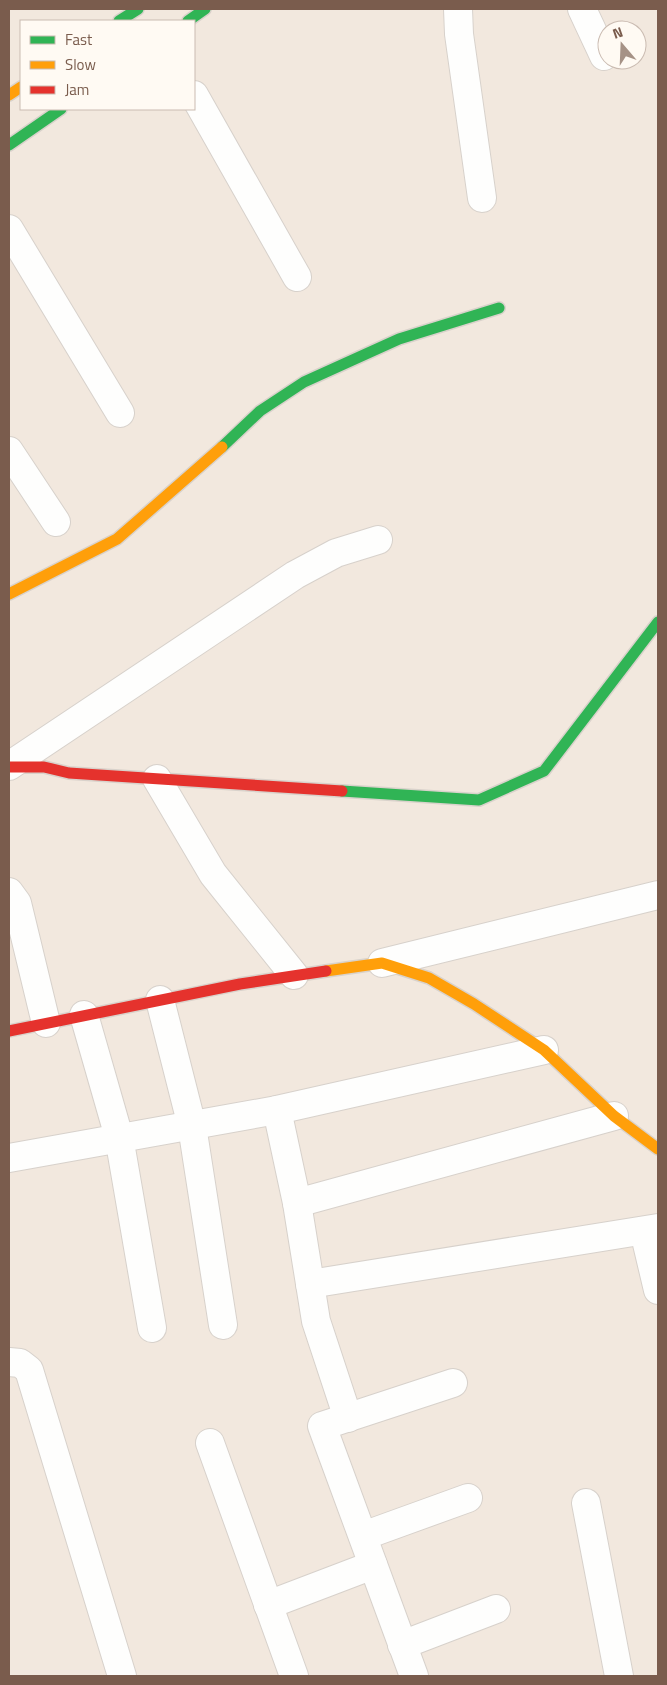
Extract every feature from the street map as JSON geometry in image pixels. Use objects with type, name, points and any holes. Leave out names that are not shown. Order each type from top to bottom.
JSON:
[{"type":"street","points":[[108,9],[116,20]]},
{"type":"street","points":[[119,20],[138,9]]},
{"type":"street","points":[[189,20],[205,9]]},
{"type":"street","points":[[458,9],[459,34],[482,198]]},
{"type":"street","points":[[582,9],[597,41]]},
{"type":"street","points":[[9,95],[20,88]]},
{"type":"street","points":[[195,98],[297,276]]},
{"type":"street","points":[[9,145],[60,110]]},
{"type":"street","points":[[9,229],[120,413]]},
{"type":"street","points":[[9,594],[117,539],[234,437],[260,411],[304,382],[399,339],[499,308]]},
{"type":"street","points":[[9,451],[56,522]]},
{"type":"street","points":[[9,766],[295,575],[336,553],[378,540]]},
{"type":"street","points":[[9,766],[44,767],[69,773],[479,800],[544,771],[658,623]]},
{"type":"street","points":[[157,779],[213,874],[294,975]]},
{"type":"street","points":[[9,892],[17,903],[46,1023]]},
{"type":"street","points":[[9,1031],[240,984],[382,963],[658,895]]},
{"type":"street","points":[[382,963],[429,978],[474,1004],[544,1050],[614,1116],[658,1149]]},
{"type":"street","points":[[160,1000],[192,1126],[223,1325]]},
{"type":"street","points":[[84,1016],[119,1137],[152,1328]]},
{"type":"street","points":[[9,1158],[277,1110],[544,1050]]},
{"type":"street","points":[[277,1110],[297,1203],[316,1322],[348,1418]]},
{"type":"street","points":[[297,1203],[614,1116]]},
{"type":"street","points":[[310,1284],[651,1229],[658,1290]]},
{"type":"street","points":[[9,1362],[20,1363],[29,1370],[122,1676]]},
{"type":"street","points":[[414,1676],[322,1426],[453,1383]]},
{"type":"street","points":[[210,1443],[294,1676]]},
{"type":"street","points":[[363,1536],[468,1498]]},
{"type":"street","points":[[586,1503],[618,1676]]},
{"type":"street","points":[[268,1605],[373,1565]]},
{"type":"street","points":[[402,1644],[496,1609]]},
{"type":"shaded area","points":[[9,9],[658,9],[658,1676],[9,1676]]},
{"type":"traffic: fast","points":[[121,20],[138,9]]},
{"type":"traffic: fast","points":[[189,20],[205,9]]},
{"type":"traffic: fast","points":[[9,145],[60,110]]},
{"type":"traffic: fast","points":[[222,447],[260,411],[304,382],[399,339],[499,308]]},
{"type":"traffic: fast","points":[[342,791],[479,800],[544,771],[658,622]]},
{"type":"traffic: slow","points":[[9,95],[20,88]]},
{"type":"traffic: slow","points":[[9,594],[117,539],[222,447]]},
{"type":"traffic: slow","points":[[326,971],[382,963],[429,978],[474,1004],[544,1050],[614,1116],[658,1149]]},
{"type":"traffic: jam","points":[[9,767],[44,767],[69,773],[342,791]]},
{"type":"traffic: jam","points":[[9,1031],[240,984],[326,971]]}]
